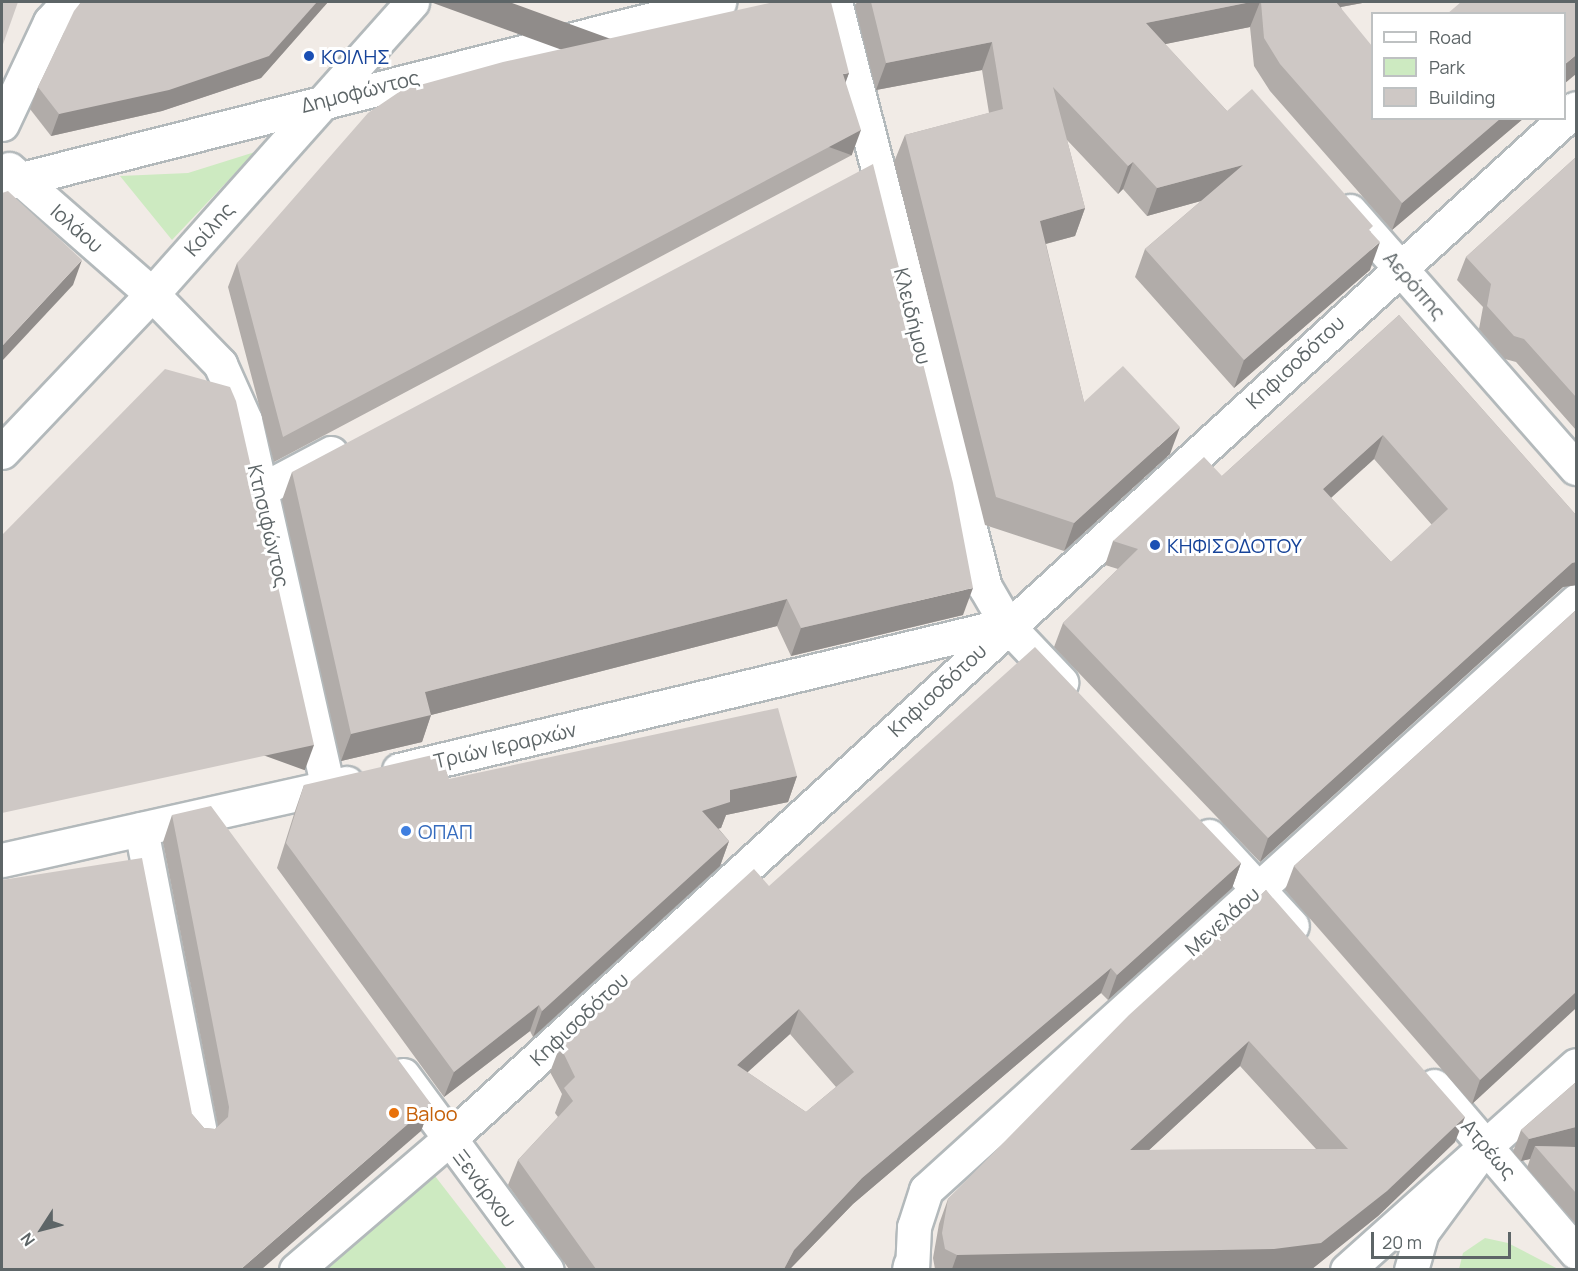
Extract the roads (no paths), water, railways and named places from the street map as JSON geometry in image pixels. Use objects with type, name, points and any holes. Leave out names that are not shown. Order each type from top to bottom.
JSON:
[{"type":"street","points":[[2,124],[50,22],[68,2]]},
{"type":"street","name":"Κοίλης","points":[[2,452],[152,294],[321,101],[412,2]]},
{"type":"street","name":"Δημοφώντος","points":[[8,175],[321,101],[719,2]]},
{"type":"street","name":"Κλειδήμου","points":[[835,2],[966,525],[985,587],[1007,625]]},
{"type":"street","name":"Κηφισοδότου","points":[[296,1269],[448,1139],[1399,266],[1563,120]]},
{"type":"street","points":[[844,181],[875,164]]},
{"type":"street","name":"Ιολάου","points":[[8,175],[152,294]]},
{"type":"street","name":"Αερόπης","points":[[1330,188],[1576,468]]},
{"type":"street","name":"Κτησιφώντος","points":[[152,294],[220,364],[245,420],[328,787]]},
{"type":"street","points":[[261,490],[356,439]]},
{"type":"street","name":"Μενελάου","points":[[910,1268],[926,1190],[1576,601]]},
{"type":"street","points":[[1007,625],[1080,702]]},
{"type":"street","name":"Τριών Ιεραρχών","points":[[2,860],[328,787],[1007,625]]},
{"type":"street","points":[[1186,812],[1314,951]]},
{"type":"street","points":[[214,813],[235,842]]},
{"type":"street","points":[[141,829],[201,1137]]},
{"type":"street","name":"Ξενάρχου","points":[[387,1053],[448,1139],[547,1269]]},
{"type":"street","points":[[1347,1269],[1576,1065]]},
{"type":"street","name":"Ατρέως","points":[[1416,1066],[1576,1252]]},
{"type":"street","points":[[1411,1269],[1422,1232],[1486,1145]]},
{"type":"place","name":"ΚΟΙΛΗΣ","points":[[309,56]]},
{"type":"place","name":"ΚΗΦΙΣΟΔΟΤΟΥ","points":[[1155,545]]},
{"type":"place","name":"ΟΠΑΠ","points":[[406,831]]},
{"type":"place","name":"Baloo","points":[[394,1113]]}]
